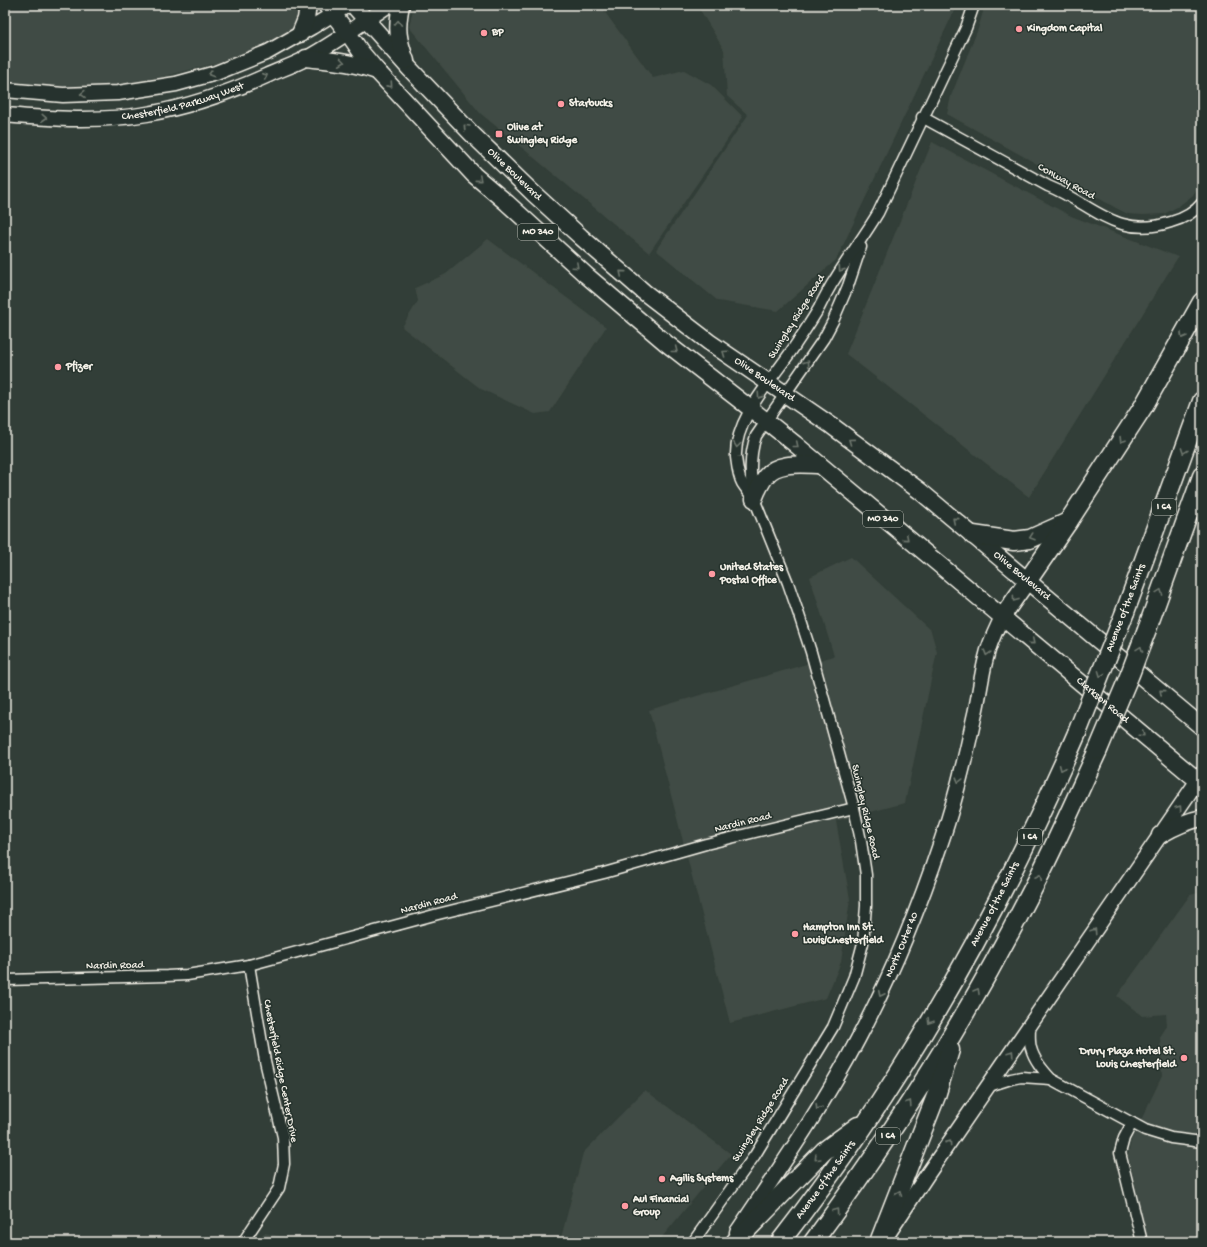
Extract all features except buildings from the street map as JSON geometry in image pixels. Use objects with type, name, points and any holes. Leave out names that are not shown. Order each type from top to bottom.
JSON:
[{"type":"highway","points":[[1028,580],[1068,522],[1143,407],[1202,302]]},
{"type":"highway","name":"Avenue of the Saints","points":[[780,1242],[870,1117],[934,1015],[974,944],[1026,845],[1077,733],[1125,612],[1202,401]]},
{"type":"highway","name":"I 64","points":[[813,1242],[873,1159],[920,1088],[986,977],[1027,900],[1060,834],[1128,681],[1202,476]]},
{"type":"highway","points":[[973,535],[1014,541],[1030,539],[1068,522]]},
{"type":"highway","points":[[879,1242],[936,1096],[958,1025]]},
{"type":"highway","points":[[735,1242],[824,1151],[870,1117]]},
{"type":"main road","points":[[300,34],[306,19],[308,5]]},
{"type":"main road","name":"Olive Boulevard","points":[[353,5],[409,68],[471,134],[533,193],[612,264],[709,342],[884,464],[925,496],[1202,726]]},
{"type":"main road","points":[[400,5],[397,30],[399,43],[409,68]]},
{"type":"main road","name":"MO 340","points":[[330,10],[377,71],[474,175],[648,328],[820,465],[1002,617]]},
{"type":"main road","points":[[306,58],[349,63],[377,71]]},
{"type":"main road","points":[[754,499],[761,483],[772,470],[792,465],[820,465]]},
{"type":"main road","points":[[1002,617],[1028,580]]},
{"type":"main road","name":"Clarkson Road","points":[[1002,617],[1201,780]]},
{"type":"main road","points":[[1160,835],[1174,826],[1187,821],[1202,818]]},
{"type":"street","name":"Chesterfield Parkway West","points":[[5,90],[63,95],[118,93],[176,84],[216,73],[268,52],[300,34],[330,10],[348,5]]},
{"type":"street","name":"Chesterfield Parkway West","points":[[5,115],[45,119],[100,119],[147,114],[187,106],[223,94],[306,58],[348,33],[389,5]]},
{"type":"street","name":"Swingley Ridge Road","points":[[754,499],[742,483],[738,471],[736,456],[739,433],[742,425],[768,383],[795,346],[835,279],[878,213],[922,117],[966,28],[974,5]]},
{"type":"street","name":"Conway Road","points":[[922,117],[1048,186],[1060,191],[1108,219],[1125,226],[1145,227],[1165,224],[1184,218],[1202,204]]},
{"type":"street","name":"Swingley Ridge Road","points":[[693,1242],[755,1155],[833,1027],[854,977],[863,943],[866,906],[866,875],[854,808],[795,602],[754,499],[750,465],[756,436],[824,338],[833,321],[848,286],[863,237]]},
{"type":"street","name":"North Outer 40","points":[[731,1242],[835,1080],[858,1040],[893,969],[914,918],[942,840],[964,762],[975,716],[986,658],[992,638],[1002,617]]},
{"type":"street","points":[[883,1242],[927,1175],[1160,835],[1201,780]]},
{"type":"street","name":"Nardin Road","points":[[5,980],[143,978],[187,975],[249,965],[438,914],[604,873],[706,844],[854,808]]},
{"type":"street","name":"Chesterfield Ridge Center Drive","points":[[242,1242],[279,1188],[284,1164],[283,1137],[265,1061],[249,965]]},
{"type":"street","points":[[1030,1025],[1030,1046],[1033,1056],[1051,1079],[1145,1130],[1171,1138],[1202,1142]]},
{"type":"street","points":[[989,1086],[1021,1077],[1051,1079]]},
{"type":"street","points":[[1132,1123],[1124,1138],[1120,1152],[1142,1242]]},
{"type":"shaded area","points":[[5,5],[302,5],[297,25],[291,31],[244,53],[217,63],[150,80],[102,86],[52,86],[5,82]]},
{"type":"shaded area","points":[[414,5],[611,5],[604,11],[653,78],[684,70],[711,85],[743,117],[649,253],[480,113],[409,27]]},
{"type":"shaded area","points":[[697,5],[957,5],[836,260],[778,311],[718,301],[656,250],[748,115],[727,96],[724,50]]},
{"type":"shaded area","points":[[985,5],[1202,5],[1202,180],[1193,195],[1179,206],[1164,214],[1128,214],[947,114],[951,96],[978,29]]},
{"type":"shaded area","points":[[932,142],[1071,216],[1178,257],[1029,497],[846,354]]},
{"type":"shaded area","points":[[488,239],[606,327],[550,412],[535,414],[481,389],[402,327],[418,301],[415,288],[446,274]]},
{"type":"shaded area","points":[[851,557],[931,631],[937,652],[905,803],[836,821],[850,899],[841,962],[826,998],[730,1023],[649,710],[834,656],[810,577]]},
{"type":"shaded area","points":[[1202,892],[1202,1242],[1148,1242],[1128,1155],[1131,1141],[1162,1076],[1160,1037],[1167,1026],[1166,1014],[1142,1016],[1117,996],[1190,895]]},
{"type":"shaded area","points":[[645,1090],[731,1154],[658,1242],[560,1242],[583,1153]]},
{"type":"shaded area","points":[[264,1233],[310,1242],[255,1242]]},
{"type":"place","name":"Kingdom Capital","points":[[1019,29]]},
{"type":"place","name":"BP","points":[[484,33]]},
{"type":"place","name":"Starbucks","points":[[561,104]]},
{"type":"place","name":"Olive at Swingley Ridge","points":[[499,134]]},
{"type":"place","name":"Pfizer","points":[[58,367]]},
{"type":"place","name":"United States Postal Office","points":[[712,574]]},
{"type":"place","name":"Hampton Inn St. Louis/Chesterfield","points":[[795,934]]},
{"type":"place","name":"Drury Plaza Hotel St. Louis Chesterfield","points":[[1184,1058]]},
{"type":"place","name":"Agilis Systems","points":[[662,1179]]},
{"type":"place","name":"Aul Financial Group","points":[[625,1206]]}]
